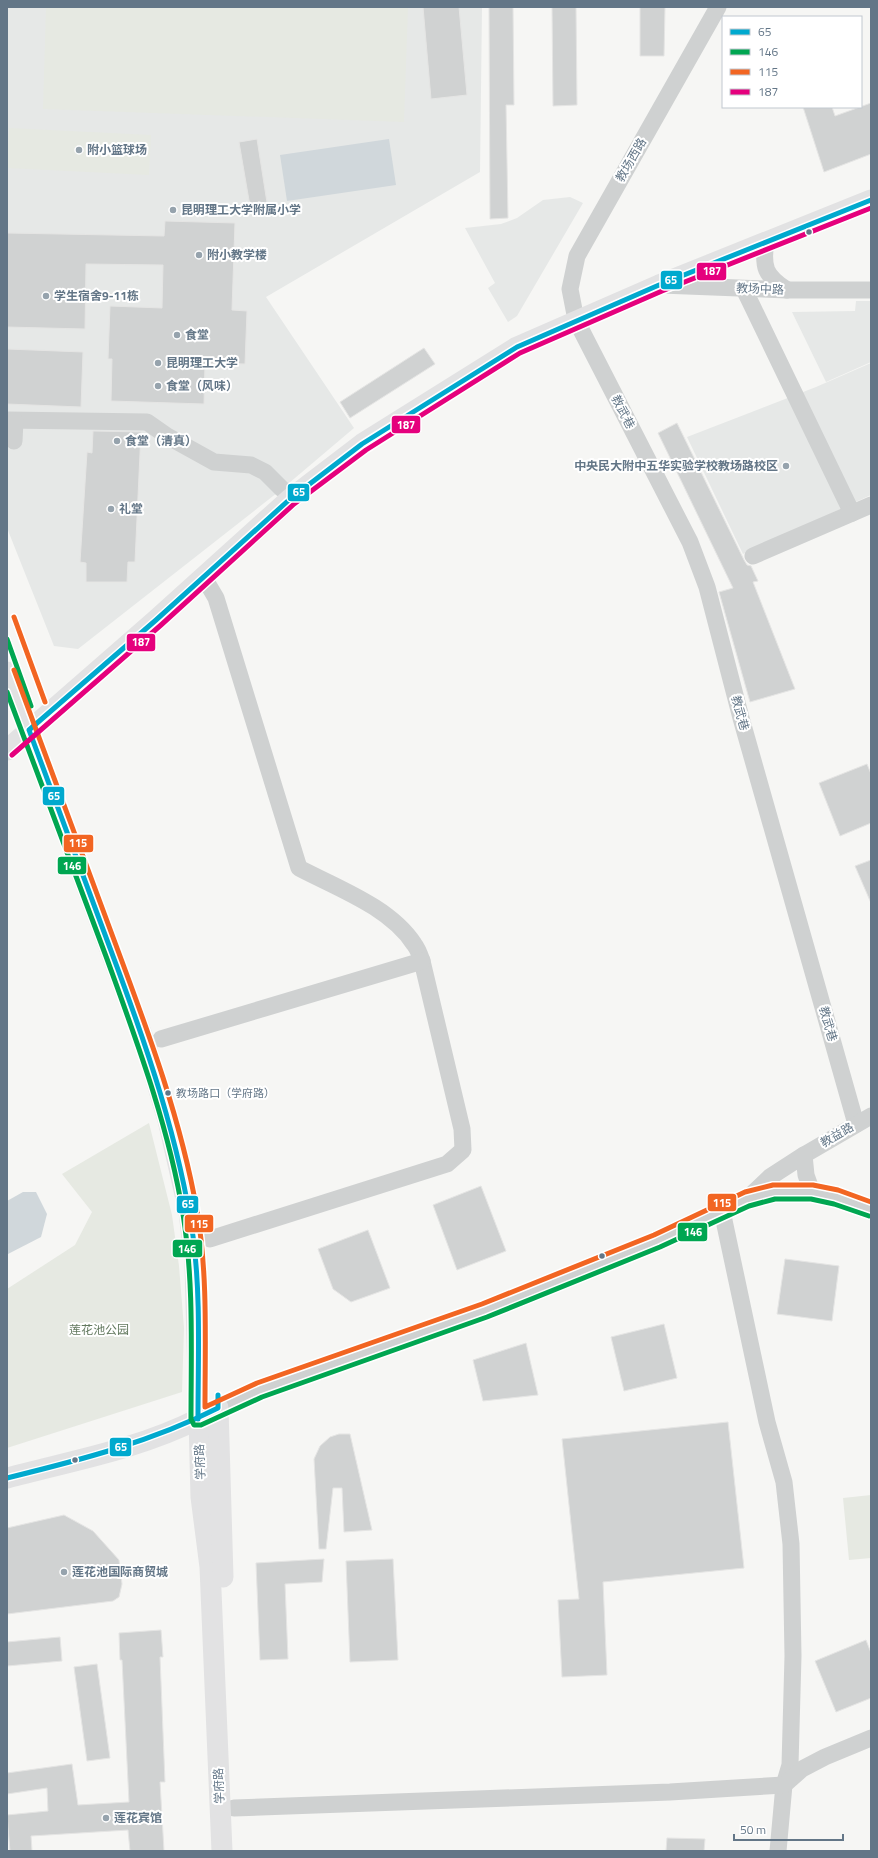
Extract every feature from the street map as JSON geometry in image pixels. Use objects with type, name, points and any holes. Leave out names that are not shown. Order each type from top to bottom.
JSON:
[{"type":"main road","points":[[659,285],[871,200]]},
{"type":"main road","name":"教场中路","points":[[7,750],[290,499],[362,444],[517,347],[659,285]]},
{"type":"main road","name":"学府路","points":[[7,672],[146,1046],[168,1120],[190,1212],[198,1316],[198,1419],[201,1497],[210,1567],[222,1851]]},
{"type":"main road","name":"学府路","points":[[218,1408],[221,1522],[236,1851]]},
{"type":"main road","points":[[7,1478],[123,1448],[168,1433],[198,1419]]},
{"type":"street","name":"教场西路","points":[[576,320],[570,289],[577,256],[718,7]]},
{"type":"street","points":[[766,241],[764,256],[765,269],[775,282],[787,290]]},
{"type":"street","name":"教场中路","points":[[659,285],[744,289],[871,290]]},
{"type":"street","points":[[744,289],[852,513]]},
{"type":"street","name":"教武巷","points":[[576,320],[690,542],[707,587],[744,726],[856,1124]]},
{"type":"street","points":[[14,441],[11,421],[147,422],[167,436],[214,462],[251,465],[265,472],[282,489]]},
{"type":"street","points":[[753,556],[871,505]]},
{"type":"street","points":[[203,576],[216,598],[299,868],[385,913],[402,929],[415,945],[422,961],[462,1129],[463,1150],[447,1164],[210,1239]]},
{"type":"street","points":[[161,1039],[422,961]]},
{"type":"street","name":"教益路","points":[[747,1199],[770,1177],[804,1155],[871,1116]]},
{"type":"street","points":[[804,1155],[806,1175],[812,1192]]},
{"type":"street","points":[[198,1419],[218,1408],[259,1390],[484,1311],[658,1241],[747,1199],[774,1192],[812,1192],[836,1197],[871,1209]]},
{"type":"street","points":[[722,1211],[767,1422],[784,1482],[791,1544],[792,1695],[790,1765],[784,1785],[778,1851]]},
{"type":"street","points":[[234,1808],[670,1792],[784,1785],[802,1769],[825,1756],[871,1738]]},
{"type":"shaded area","name":"昆明理工大学","points":[[7,7],[482,7],[480,172],[266,297],[354,428],[282,489],[78,649],[54,646],[7,528]]},
{"type":"shaded area","points":[[389,139],[396,185],[287,201],[280,155]]},
{"type":"shaded area","points":[[570,197],[583,203],[517,316],[508,322],[488,288],[495,283],[465,228],[501,224],[517,218],[543,200]]},
{"type":"shaded area","points":[[856,301],[871,301],[871,362],[826,382],[792,312],[855,311]]},
{"type":"shaded area","name":"中央民大附中五华实验学校教场路校区","points":[[871,363],[871,495],[743,554],[687,437],[816,387]]},
{"type":"shaded area","points":[[23,1192],[36,1192],[47,1214],[41,1237],[8,1254],[7,1201]]},
{"type":"green space","points":[[46,7],[408,7],[404,122],[43,109]]},
{"type":"green space","name":"附小篮球场","points":[[9,128],[151,135],[149,175],[7,168]]},
{"type":"green space","name":"莲花池公园","points":[[149,1123],[172,1215],[179,1266],[184,1328],[182,1392],[7,1448],[7,1289],[75,1245],[92,1212],[62,1174]]},
{"type":"green space","points":[[871,1495],[871,1558],[849,1560],[843,1498]]},
{"type":"building","points":[[423,7],[459,7],[467,95],[431,99]]},
{"type":"building","points":[[489,7],[513,7],[514,105],[506,105],[508,218],[490,219]]},
{"type":"building","points":[[552,7],[576,7],[577,105],[553,106]]},
{"type":"building","points":[[640,7],[665,7],[664,56],[640,56]]},
{"type":"building","points":[[871,103],[871,154],[824,172],[803,108],[832,108],[835,116],[857,108],[862,108],[862,106]]},
{"type":"building","name":"附小教学楼","points":[[257,139],[268,209],[251,212],[239,142]]},
{"type":"building","points":[[165,221],[235,223],[232,310],[247,311],[245,364],[205,363],[204,404],[111,401],[112,359],[108,359],[110,306],[162,308],[163,265],[86,264],[85,329],[7,327],[7,233],[164,236]]},
{"type":"building","points":[[424,348],[435,364],[350,418],[340,402]]},
{"type":"building","points":[[7,349],[83,352],[81,407],[7,404]]},
{"type":"building","points":[[677,423],[744,560],[747,565],[751,566],[758,581],[753,582],[795,689],[750,702],[719,592],[733,588],[658,433]]},
{"type":"building","name":"礼堂","points":[[93,431],[141,432],[135,562],[128,562],[127,582],[86,582],[86,563],[80,562],[87,452],[92,453]]},
{"type":"building","points":[[867,764],[871,774],[871,823],[840,836],[819,783]]},
{"type":"building","points":[[871,860],[871,903],[855,866]]},
{"type":"building","points":[[481,1186],[506,1251],[457,1270],[433,1205]]},
{"type":"building","points":[[368,1230],[390,1288],[351,1302],[333,1289],[318,1249]]},
{"type":"building","points":[[785,1259],[839,1266],[832,1321],[777,1314]]},
{"type":"building","points":[[664,1324],[677,1378],[624,1391],[611,1337]]},
{"type":"building","points":[[526,1343],[538,1395],[483,1401],[473,1360]]},
{"type":"building","points":[[728,1422],[744,1568],[603,1582],[607,1675],[562,1677],[558,1600],[579,1599],[562,1439]]},
{"type":"building","points":[[339,1434],[350,1434],[372,1530],[344,1532],[342,1488],[333,1488],[326,1549],[319,1549],[314,1459],[320,1446],[330,1437]]},
{"type":"building","name":"莲花池国际商贸城","points":[[64,1515],[93,1531],[119,1560],[122,1584],[119,1597],[113,1601],[7,1614],[7,1528]]},
{"type":"building","points":[[324,1559],[322,1582],[285,1584],[288,1659],[260,1660],[256,1563]]},
{"type":"building","points":[[393,1559],[398,1660],[350,1662],[346,1561]]},
{"type":"building","points":[[161,1630],[163,1657],[160,1657],[165,1782],[160,1782],[164,1851],[130,1851],[128,1830],[31,1836],[32,1851],[10,1851],[7,1815],[48,1811],[47,1788],[7,1794],[7,1773],[72,1764],[78,1805],[129,1802],[122,1660],[120,1660],[119,1633]]},
{"type":"building","points":[[60,1637],[62,1661],[7,1666],[7,1642]]},
{"type":"building","points":[[866,1640],[871,1653],[871,1698],[836,1712],[815,1661]]},
{"type":"building","points":[[97,1664],[110,1758],[87,1761],[74,1667]]},
{"type":"building","points":[[667,1838],[705,1839],[704,1851],[666,1851]]},
{"type":"transit line","name":"65","points":[[198,1419],[196,1259],[187,1200],[179,1165],[150,1059],[29,730],[156,620],[290,499],[362,444],[517,347],[659,285],[871,200]]},
{"type":"transit line","name":"187","points":[[12,755],[161,625],[294,504],[366,450],[520,353],[662,291],[871,208]]},
{"type":"transit line","name":"115","points":[[14,617],[45,702]]},
{"type":"transit line","name":"146","points":[[7,639],[31,706]]},
{"type":"transit line","name":"115","points":[[14,670],[141,1013],[163,1078],[182,1144],[201,1235],[205,1309],[205,1407],[257,1383],[482,1304],[654,1235],[745,1192],[773,1185],[813,1185],[838,1190],[871,1202]]},
{"type":"transit line","name":"146","points":[[7,692],[130,1022],[161,1117],[177,1181],[187,1240],[191,1316],[191,1419],[194,1425],[201,1425],[262,1397],[487,1317],[660,1247],[749,1206],[775,1199],[811,1199],[834,1204],[869,1216]]},
{"type":"transit line","name":"65","points":[[7,1478],[88,1457],[167,1431],[218,1408],[218,1395]]},
{"type":"place","name":"附小篮球场","points":[[79,150]]},
{"type":"place","name":"昆明理工大学附属小学","points":[[173,210]]},
{"type":"place","name":"附小教学楼","points":[[199,255]]},
{"type":"place","name":"学生宿舍9-11栋","points":[[46,296]]},
{"type":"place","name":"食堂","points":[[177,335]]},
{"type":"place","name":"昆明理工大学","points":[[158,363]]},
{"type":"place","name":"食堂（风味）","points":[[158,386]]},
{"type":"place","name":"食堂（清真）","points":[[117,441]]},
{"type":"place","name":"中央民大附中五华实验学校教场路校区","points":[[786,466]]},
{"type":"place","name":"礼堂","points":[[111,509]]},
{"type":"place","name":"教场路口（学府路）","points":[[168,1093]]},
{"type":"place","name":"莲花池国际商贸城","points":[[64,1572]]},
{"type":"place","name":"莲花宾馆","points":[[106,1818]]}]
